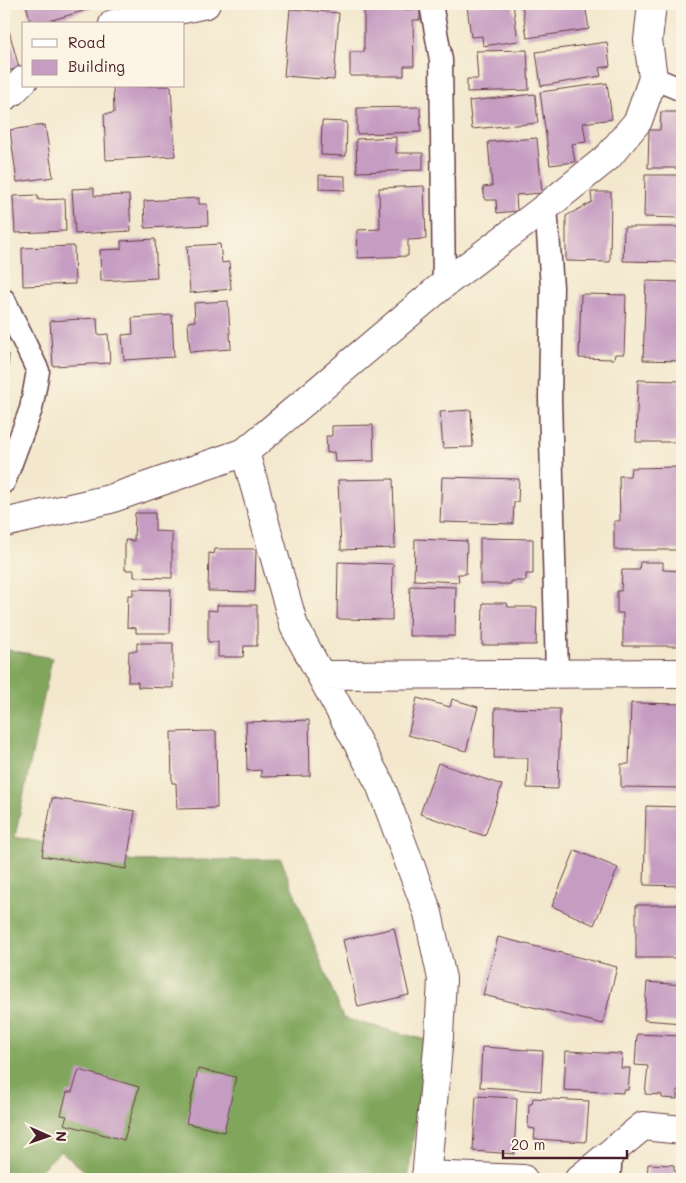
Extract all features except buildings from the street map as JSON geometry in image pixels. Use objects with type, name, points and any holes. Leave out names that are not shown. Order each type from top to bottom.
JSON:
[{"type":"street","points":[[122,22],[206,4]]},
{"type":"street","points":[[4,524],[110,499],[245,452],[444,284],[546,207],[608,157],[638,120],[653,78],[648,40],[652,4]]},
{"type":"street","points":[[4,97],[22,82]]},
{"type":"street","points":[[245,452],[294,626],[380,784],[428,913],[442,978],[439,1036],[426,1177],[523,1179]]},
{"type":"street","points":[[322,675],[682,673]]},
{"type":"street","points":[[579,1179],[610,1166],[643,1126],[682,1130]]},
{"type":"lane","points":[[431,4],[441,60],[444,284]]},
{"type":"lane","points":[[653,78],[682,90]]},
{"type":"lane","points":[[546,207],[552,287],[550,399],[557,674]]},
{"type":"lane","points":[[4,300],[38,371],[31,409],[4,482]]},
{"type":"green space","points":[[4,649],[52,658],[15,837],[131,861],[281,859],[343,1018],[426,1040],[408,1179],[94,1179],[61,1151],[31,1179],[4,1179]]}]
